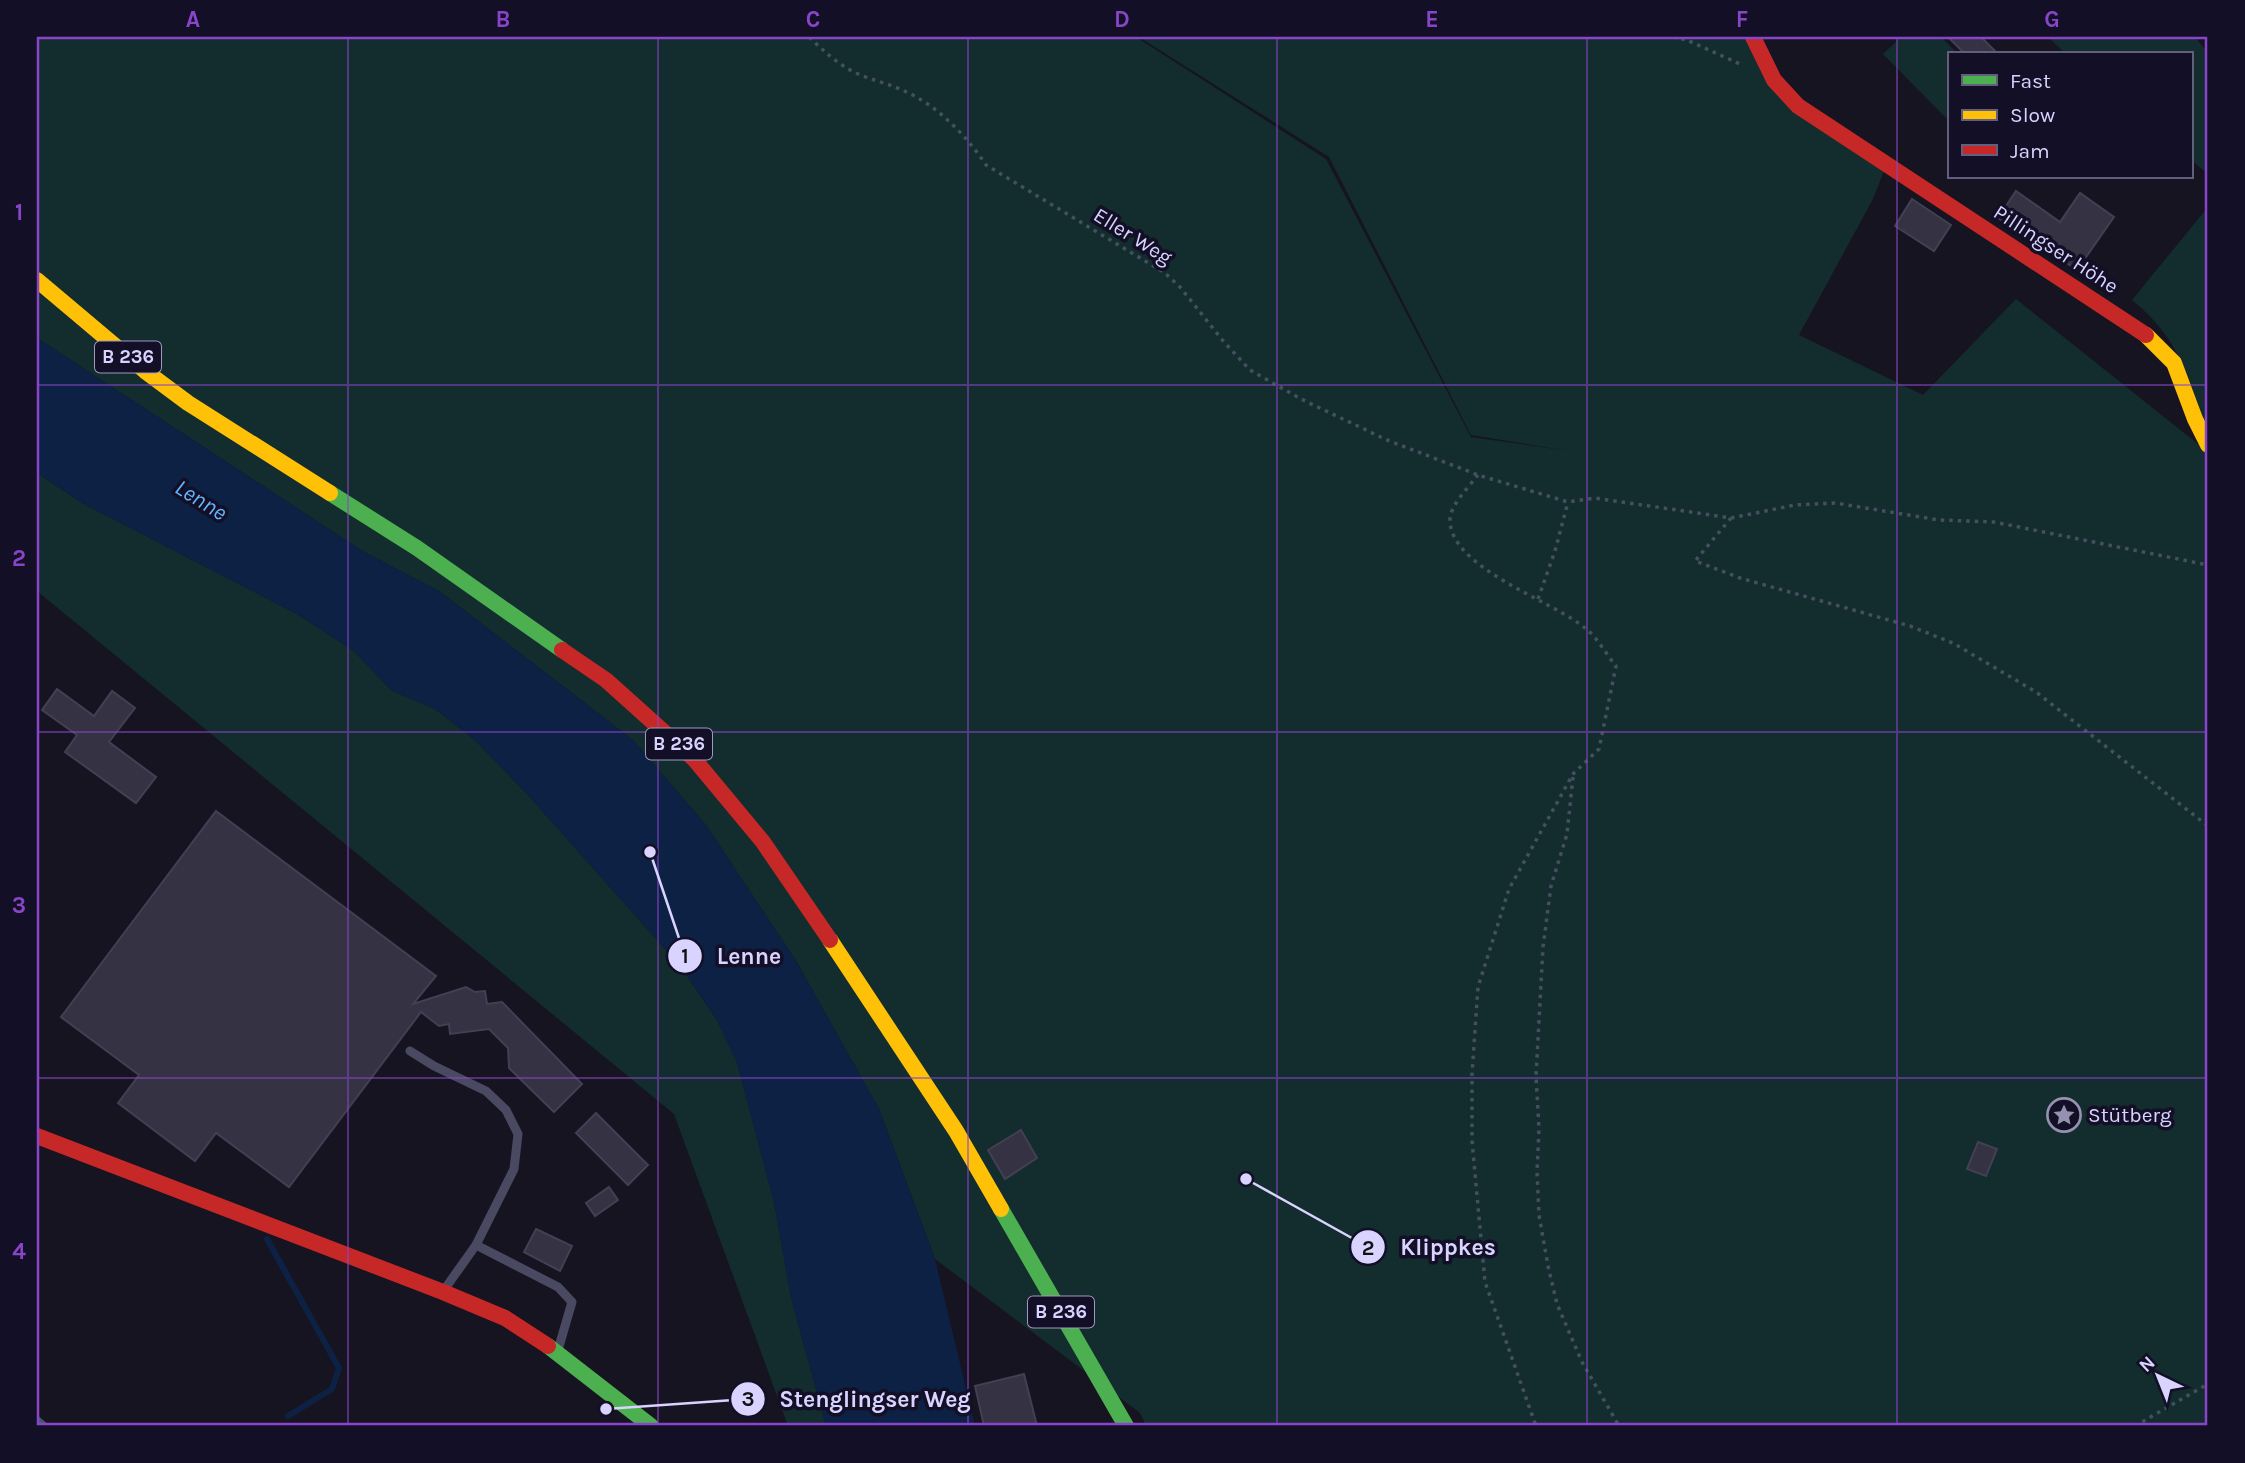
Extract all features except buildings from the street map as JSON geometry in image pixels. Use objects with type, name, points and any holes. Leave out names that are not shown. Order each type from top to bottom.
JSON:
[{"type":"main road","name":"Pillingser Höhe","points":[[1753,37],[1774,80],[1798,106],[2141,330],[2174,363],[2194,419],[2208,445]]},
{"type":"main road","name":"B 236","points":[[37,280],[145,371],[197,409],[416,548],[606,680],[694,759],[769,851],[890,1028],[956,1131],[1126,1426]]},
{"type":"main road","points":[[37,1136],[505,1318],[557,1352],[651,1426]]},
{"type":"lane","points":[[410,1051],[486,1091],[506,1110],[517,1134],[513,1169],[476,1245],[443,1292]]},
{"type":"lane","points":[[476,1245],[558,1287],[572,1303],[557,1352]]},
{"type":"path","name":"Eller Weg","points":[[809,37],[828,55],[857,74],[903,90],[927,103],[972,143],[986,165],[1165,273],[1250,370],[1301,400],[1387,440],[1478,475],[1568,502]]},
{"type":"path","points":[[1673,37],[1688,40],[1774,80]]},
{"type":"path","points":[[1478,475],[1455,506],[1449,519],[1460,547],[1496,578],[1538,599],[1586,629],[1616,666],[1599,749],[1573,774],[1509,890],[1478,987],[1472,1074],[1472,1141],[1485,1282],[1536,1426]]},
{"type":"path","points":[[1538,599],[1568,502],[1595,498],[1731,518],[1795,505],[1835,503],[1939,520],[1994,522],[2208,565]]},
{"type":"path","points":[[1731,518],[1695,561],[1740,578],[1910,626],[1953,643],[2036,692],[2208,826]]},
{"type":"path","points":[[1573,774],[1567,834],[1551,886],[1543,947],[1536,1076],[1539,1215],[1557,1304],[1582,1362],[1619,1426]]},
{"type":"path","points":[[2134,1426],[2208,1384]]},
{"type":"green space","points":[[37,37],[1136,37],[1326,159],[1471,437],[1569,451],[1471,435],[1329,157],[1139,37],[1749,37],[1772,82],[1886,166],[1873,199],[1799,335],[1923,395],[2016,299],[2208,452],[2208,1426],[1146,1426],[1140,1413],[935,1259],[879,1109],[796,961],[706,825],[633,740],[439,591],[364,552],[37,338]]},
{"type":"green space","points":[[1901,37],[1941,37],[1956,52],[1948,52],[1948,116],[1946,118],[1883,54]]},
{"type":"green space","points":[[2048,37],[2195,37],[2208,53],[2208,174],[2192,161],[2192,52],[2064,52]]},
{"type":"green space","points":[[2208,207],[2208,431],[2172,344],[2132,300]]},
{"type":"green space","points":[[37,473],[84,504],[297,614],[354,651],[391,690],[435,709],[475,740],[529,796],[681,967],[717,1020],[737,1062],[774,1202],[791,1297],[826,1426],[788,1426],[674,1114],[37,591]]},
{"type":"water","points":[[37,338],[364,552],[439,591],[633,740],[706,825],[796,961],[879,1109],[935,1259],[975,1426],[826,1426],[791,1297],[774,1202],[737,1063],[717,1020],[681,967],[529,796],[475,740],[435,709],[391,690],[354,651],[297,614],[84,504],[37,473]]},
{"type":"waterway","points":[[267,1239],[339,1368],[332,1389],[288,1416]]},
{"type":"railway","points":[[37,1418],[46,1426]]},
{"type":"traffic: fast","points":[[330,493],[417,548],[562,650]]},
{"type":"traffic: fast","points":[[1001,1209],[1126,1426]]},
{"type":"traffic: fast","points":[[548,1346],[651,1426]]},
{"type":"traffic: slow","points":[[37,280],[145,371],[188,403],[330,493]]},
{"type":"traffic: slow","points":[[2146,335],[2174,363],[2208,445]]},
{"type":"traffic: slow","points":[[830,940],[956,1131],[1001,1209]]},
{"type":"traffic: jam","points":[[1753,37],[1774,80],[1798,106],[2146,335]]},
{"type":"traffic: jam","points":[[562,650],[606,680],[694,759],[763,842],[830,940]]},
{"type":"traffic: jam","points":[[37,1136],[443,1292],[505,1318],[548,1346]]},
{"type":"place","name":"Lenne","points":[[650,852]]},
{"type":"place","name":"Stütberg","points":[[2064,1115]]},
{"type":"place","name":"Klippkes","points":[[1246,1179]]},
{"type":"place","name":"Stenglingser Weg","points":[[606,1409]]}]
